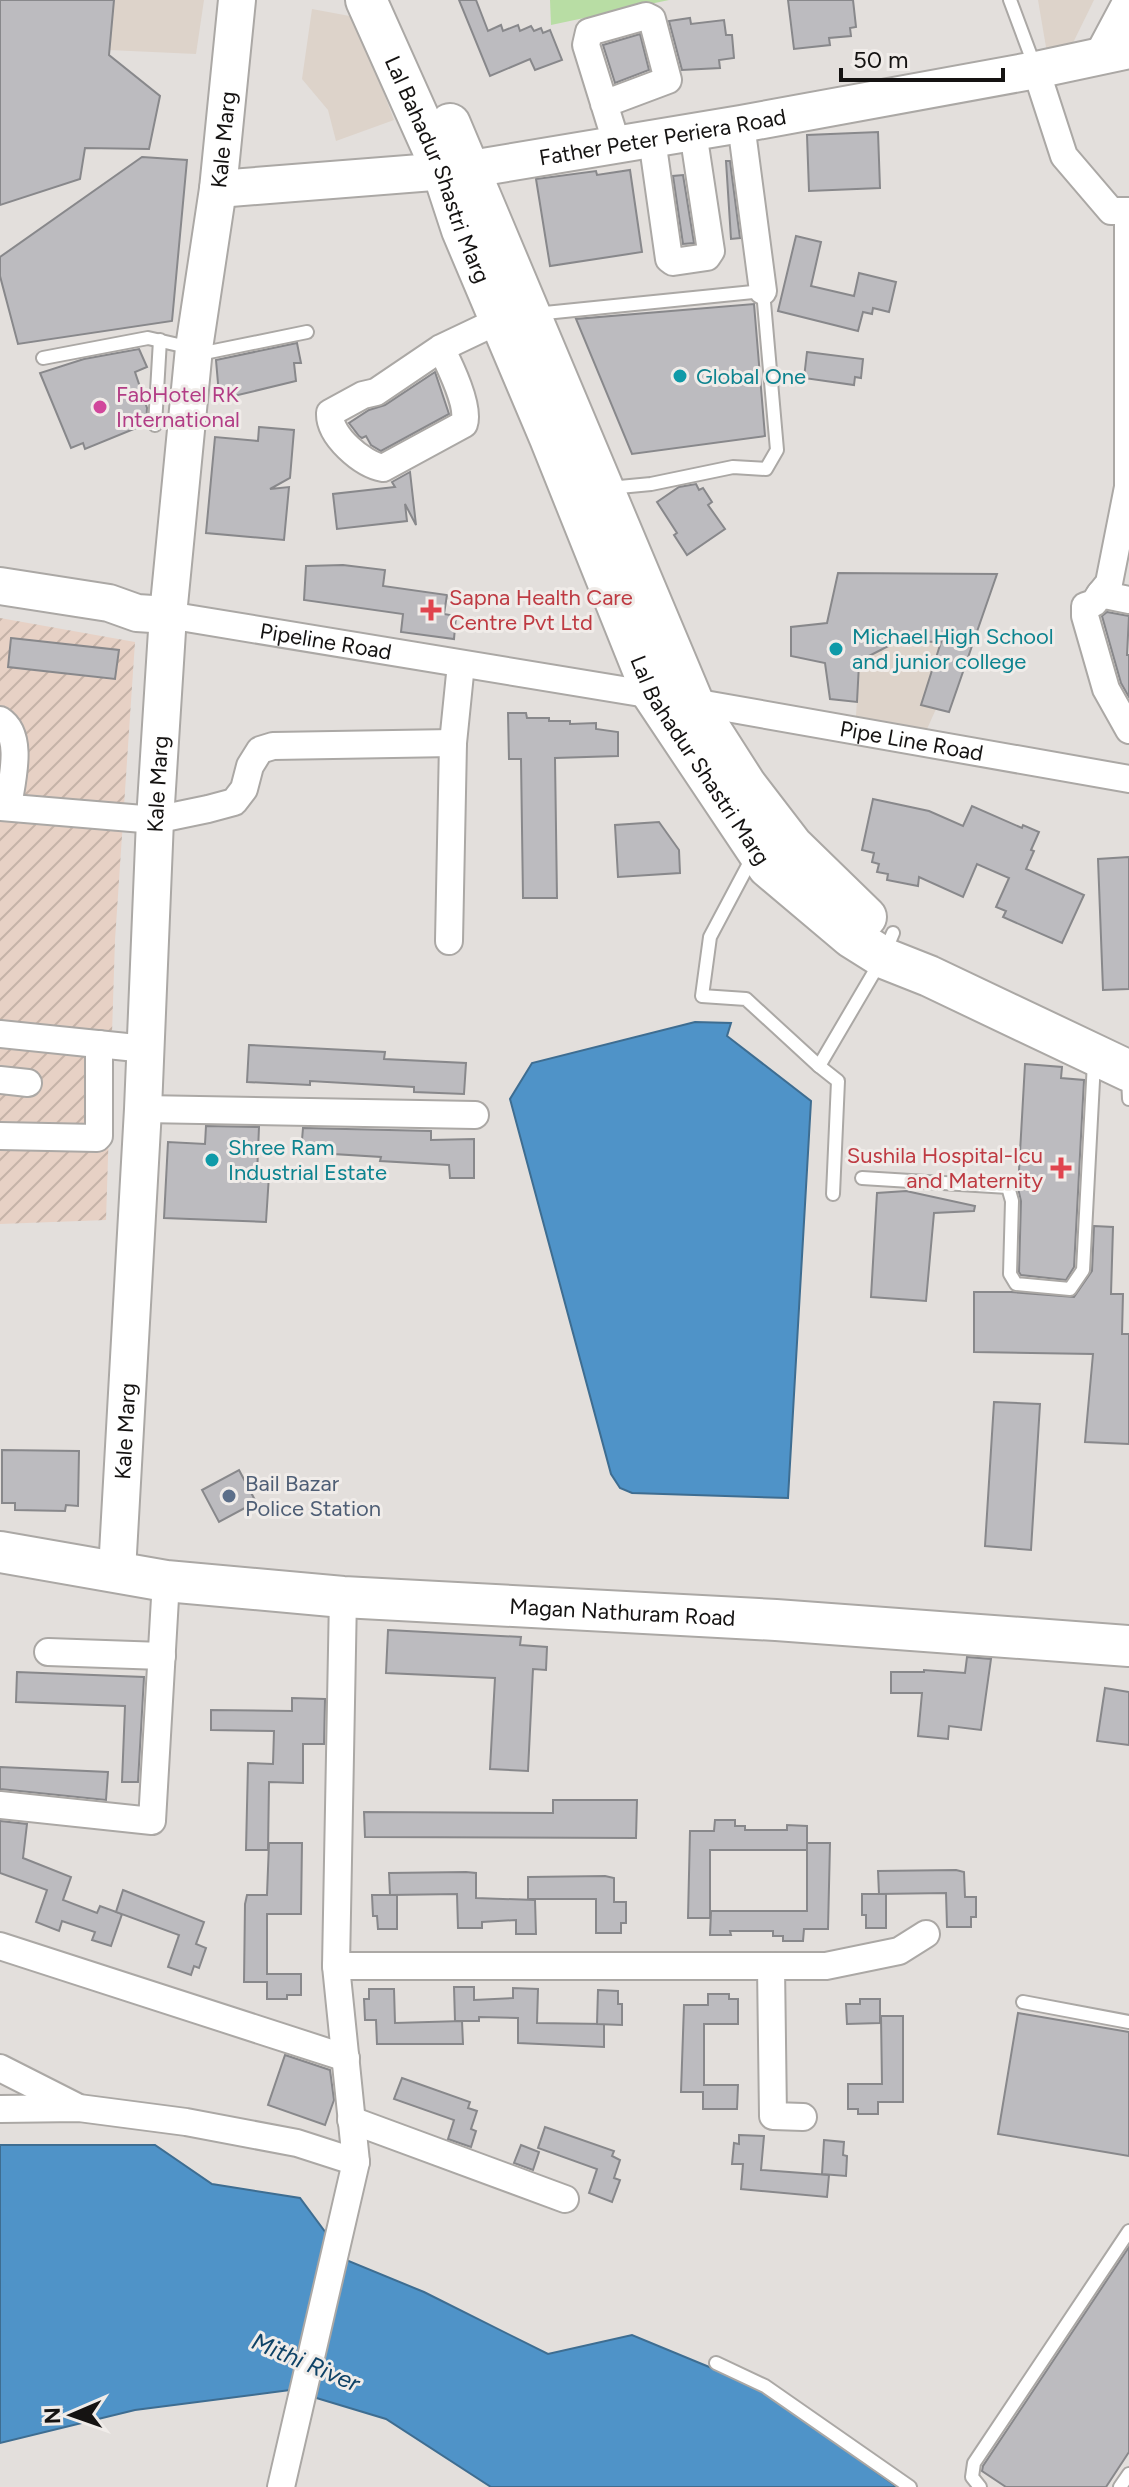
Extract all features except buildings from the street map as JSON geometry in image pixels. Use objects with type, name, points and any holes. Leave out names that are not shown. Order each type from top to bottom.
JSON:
[{"type":"main road","name":"Kale Marg","points":[[117,1571],[143,1118],[155,820],[153,614],[177,344],[218,189],[237,0]]},
{"type":"main road","name":"Lal Bahadur Shastri Marg","points":[[366,0],[457,171]]},
{"type":"main road","name":"Lal Bahadur Shastri Marg","points":[[394,0],[457,171],[516,317],[653,695],[756,850],[768,867],[851,937],[888,945],[1120,1059]]},
{"type":"main road","points":[[1117,52],[1129,7]]},
{"type":"main road","name":"Father Peter Periera Road","points":[[218,189],[457,171],[741,124],[1036,70],[1117,52]]},
{"type":"main road","name":"Lal Bahadur Shastri Marg","points":[[516,317],[604,488],[693,702],[746,785],[792,845],[869,920],[888,945]]},
{"type":"main road","name":"Pipeline Road","points":[[0,586],[56,604],[109,603],[153,614]]},
{"type":"main road","points":[[0,606],[56,604]]},
{"type":"main road","name":"Magan Nathuram Road","points":[[1,1556],[117,1571],[166,1581],[343,1597],[776,1620],[1129,1646]]},
{"type":"street","points":[[1036,70],[1064,156],[1111,211],[1129,211],[1129,487],[1109,583],[1094,603],[1085,606],[1085,616],[1106,689],[1129,730]]},
{"type":"street","points":[[604,104],[617,145]]},
{"type":"street","points":[[741,124],[763,291]]},
{"type":"street","points":[[652,139],[669,259],[673,262],[707,257],[711,251],[693,132]]},
{"type":"street","points":[[441,348],[466,415],[464,424],[383,468],[356,455],[332,426],[330,413],[363,395],[376,392],[441,348],[516,317]]},
{"type":"street","points":[[1100,594],[1129,600]]},
{"type":"street","name":"Pipeline Road","points":[[153,614],[653,695]]},
{"type":"street","points":[[449,941],[453,743],[461,664]]},
{"type":"street","name":"Pipe Line Road","points":[[693,702],[1129,779]]},
{"type":"street","points":[[0,720],[7,725],[14,741],[4,807],[155,820],[234,802],[244,789],[250,766],[260,750],[273,746],[453,743]]},
{"type":"street","points":[[0,1034],[146,1049]]},
{"type":"street","points":[[0,1136],[93,1139],[99,1136],[99,1044]]},
{"type":"street","points":[[0,1080],[28,1083]]},
{"type":"street","points":[[99,1124],[143,1118],[475,1115]]},
{"type":"street","points":[[0,1805],[152,1821],[166,1581]]},
{"type":"street","points":[[281,2487],[356,2162],[336,1966],[343,1597]]},
{"type":"street","points":[[48,1652],[162,1656]]},
{"type":"street","points":[[336,1966],[826,1966],[899,1951],[926,1934]]},
{"type":"street","points":[[0,1946],[346,2058]]},
{"type":"street","points":[[771,1966],[773,2116],[803,2117]]},
{"type":"street","points":[[0,2068],[79,2108]]},
{"type":"street","points":[[0,2109],[79,2108],[186,2122],[297,2143],[356,2162]]},
{"type":"street","points":[[351,2120],[565,2199]]},
{"type":"lane","points":[[1010,0],[1036,70]]},
{"type":"lane","points":[[516,317],[763,291],[777,450],[766,469],[733,467],[651,484],[604,488]]},
{"type":"lane","points":[[43,358],[148,338],[209,352],[307,332]]},
{"type":"lane","points":[[155,425],[177,344]]},
{"type":"lane","points":[[756,850],[710,937],[702,996],[746,999],[838,1081],[833,1194]]},
{"type":"lane","points":[[819,1066],[888,945]]},
{"type":"lane","points":[[1120,1059],[1129,1099]]},
{"type":"lane","points":[[862,1178],[1008,1187],[1012,1201],[1010,1274],[1016,1284],[1070,1289],[1083,1270],[1120,1059]]},
{"type":"lane","points":[[1023,2002],[1129,2022]]},
{"type":"lane","points":[[980,2487],[972,2477],[974,2463],[1129,2231]]},
{"type":"lane","points":[[716,2363],[765,2386],[910,2487]]},
{"type":"lane","points":[[1120,2487],[1129,2474]]},
{"type":"shaded area","points":[[0,0],[204,0],[196,54],[0,45]]},
{"type":"shaded area","points":[[1038,0],[1094,0],[1069,51],[1047,53]]},
{"type":"shaded area","points":[[312,9],[355,17],[394,120],[336,141],[328,110],[302,79]]},
{"type":"shaded area","points":[[0,618],[135,642],[115,940],[106,1220],[0,1224]]},
{"type":"shaded area","points":[[898,641],[941,642],[921,705],[936,709],[927,729],[856,716],[859,664],[866,666],[867,657]]},
{"type":"green space","points":[[550,0],[669,0],[551,25]]},
{"type":"water","points":[[695,1022],[731,1023],[727,1036],[811,1101],[788,1498],[632,1493],[620,1488],[611,1474],[510,1099],[532,1063]]},
{"type":"water","name":"Mithi River","points":[[0,2145],[155,2145],[212,2184],[300,2198],[346,2260],[424,2292],[548,2354],[632,2335],[760,2388],[897,2487],[491,2487],[386,2419],[290,2390],[135,2410],[0,2443]]},
{"type":"place","name":"Global One","points":[[680,376]]},
{"type":"place","name":"FabHotel RK International","points":[[100,407]]},
{"type":"place","name":"Sapna Health Care Centre Pvt Ltd","points":[[431,610]]},
{"type":"place","name":"Michael High School and junior college","points":[[836,649]]},
{"type":"place","name":"Shree Ram Industrial Estate","points":[[212,1160]]},
{"type":"place","name":"Sushila Hospital-Icu and Maternity","points":[[1061,1168]]},
{"type":"place","name":"Bail Bazar Police Station","points":[[229,1496]]}]
